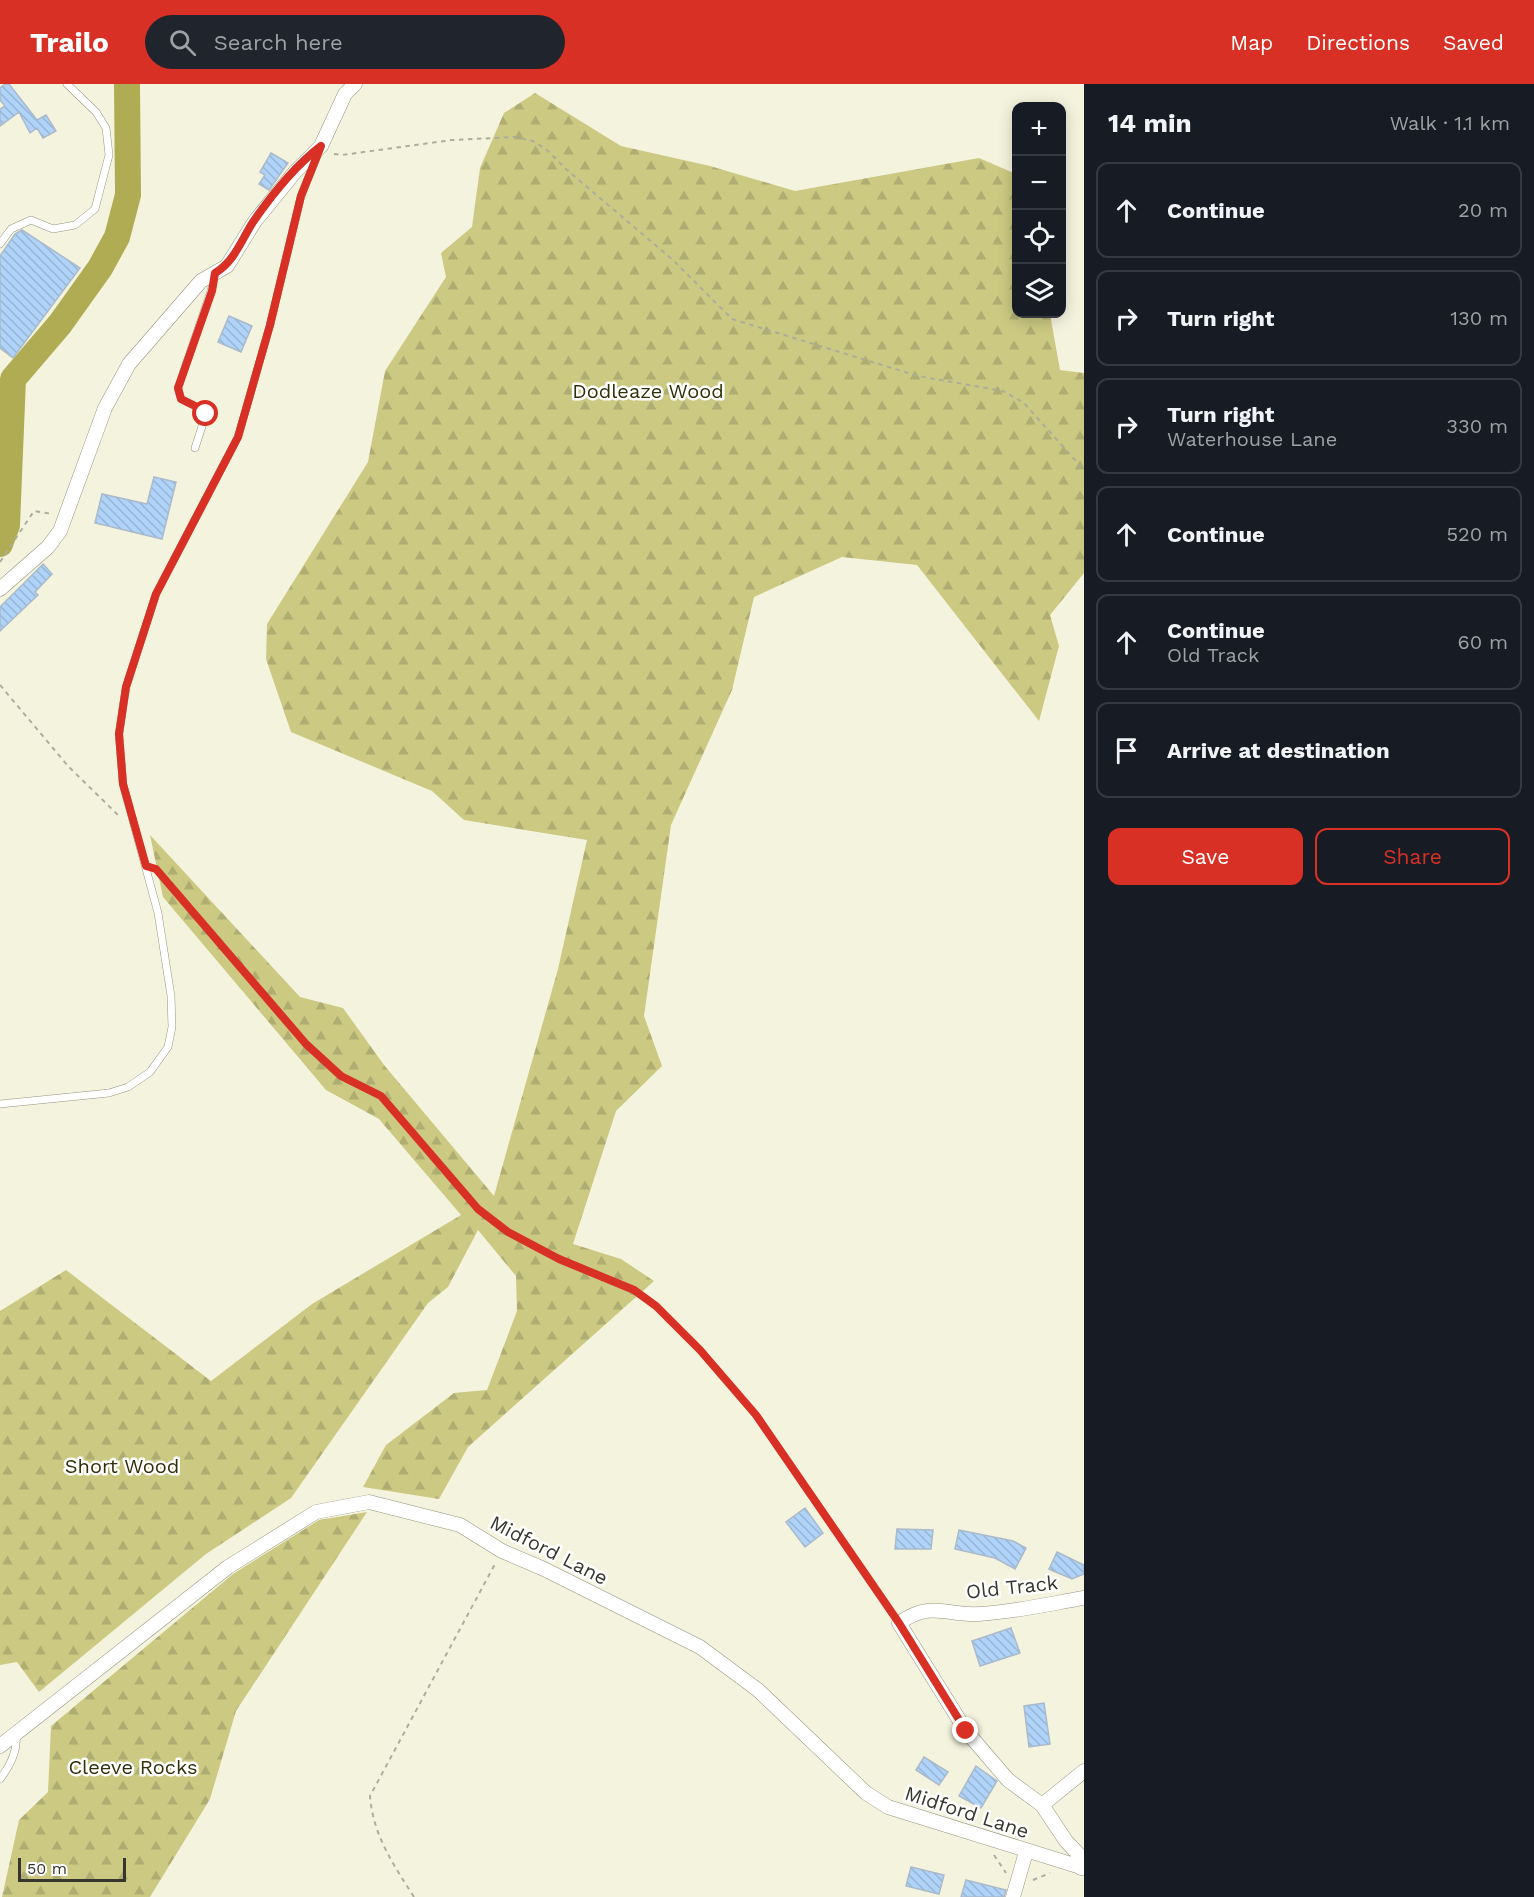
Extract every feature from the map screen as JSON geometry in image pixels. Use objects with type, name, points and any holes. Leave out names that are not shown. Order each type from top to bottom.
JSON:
[{"type":"street","points":[[0,589],[48,547],[67,517],[105,408],[129,364],[201,280],[227,266],[255,221],[295,172],[325,150],[345,94],[355,84]]},
{"type":"street","name":"Midford Lane","points":[[0,1746],[228,1567],[316,1512],[369,1502],[460,1525],[502,1551],[544,1569],[714,1656],[775,1705],[877,1801],[900,1812],[1083,1868]]},
{"type":"street","name":"Old Track","points":[[899,1623],[912,1613],[940,1609],[976,1614],[1084,1598]]},
{"type":"street","points":[[899,1623],[966,1731],[1008,1780],[1042,1805],[1066,1841],[1082,1858],[1083,1868]]},
{"type":"street","points":[[1042,1805],[1084,1771]]},
{"type":"street","points":[[1013,1897],[1026,1852]]},
{"type":"lane","points":[[0,244],[11,229],[31,220],[53,229],[75,225],[95,209],[108,155],[106,128],[96,112],[67,84]]},
{"type":"lane","points":[[0,1104],[118,1090],[150,1072],[168,1047],[172,1027],[171,996],[158,913],[123,784],[119,734],[126,687],[156,594],[238,437],[270,325],[301,196],[325,150]]},
{"type":"lane","points":[[195,448],[206,414],[203,410],[181,399],[178,388],[212,291],[215,273]]},
{"type":"lane","points":[[0,1779],[7,1770],[17,1744],[16,1734]]},
{"type":"path","points":[[325,150],[342,155],[452,140],[515,137],[533,141],[548,150],[567,170],[673,260],[732,319],[918,376],[1003,392],[1024,403],[1084,470]]},
{"type":"path","points":[[0,562],[34,511],[67,517]]},
{"type":"path","points":[[0,685],[68,766],[123,821],[134,823]]},
{"type":"path","points":[[146,866],[156,869],[306,1044],[341,1076],[381,1096],[478,1209],[508,1232],[559,1259],[634,1290],[656,1306],[700,1350],[756,1415],[899,1623]]},
{"type":"path","points":[[414,1897],[379,1841],[371,1815],[370,1796],[502,1551]]},
{"type":"green space","name":"Dodleaze Wood","points":[[535,93],[621,146],[710,166],[795,191],[979,158],[1012,172],[1012,318],[1051,318],[1060,370],[1084,373],[1084,573],[1050,615],[1059,646],[1039,721],[917,565],[842,557],[754,597],[732,690],[671,825],[644,1016],[662,1066],[616,1111],[573,1244],[621,1259],[654,1281],[468,1447],[439,1499],[363,1487],[386,1445],[454,1393],[487,1390],[517,1311],[516,1276],[478,1230],[448,1287],[428,1303],[291,1498],[206,1554],[39,1692],[17,1662],[0,1665],[0,1311],[66,1270],[211,1381],[312,1304],[461,1215],[379,1119],[326,1090],[163,897],[150,835],[300,997],[343,1008],[384,1065],[494,1196],[558,969],[587,840],[464,820],[432,791],[291,732],[266,659],[267,624],[368,462],[385,371],[446,277],[441,253],[472,227],[480,168],[504,113]]},
{"type":"green space","name":"Cleeve Rocks","points":[[367,1512],[236,1711],[210,1799],[150,1897],[2,1897],[19,1820],[48,1792],[51,1726],[233,1574],[319,1520]]},
{"type":"building","points":[[9,84],[37,120],[46,115],[56,131],[43,138],[37,128],[30,133],[19,112],[0,126],[0,109],[5,106],[0,100],[0,88]]},
{"type":"building","points":[[271,153],[288,163],[269,190],[259,184],[265,175],[260,172]]},
{"type":"building","points":[[22,230],[80,268],[13,358],[0,348],[0,256],[15,234]]},
{"type":"building","points":[[229,316],[252,326],[241,352],[218,342]]},
{"type":"building","points":[[154,477],[176,482],[162,539],[95,523],[102,494],[147,504]]},
{"type":"building","points":[[43,564],[52,574],[35,592],[38,595],[0,631],[0,607]]},
{"type":"building","points":[[805,1508],[823,1533],[805,1547],[786,1522]]},
{"type":"building","points":[[897,1529],[933,1530],[931,1549],[895,1549]]},
{"type":"building","points":[[959,1530],[1013,1541],[1026,1548],[1015,1569],[995,1558],[955,1549]]},
{"type":"building","points":[[1057,1552],[1084,1565],[1084,1574],[1072,1579],[1049,1569]]},
{"type":"building","points":[[1011,1628],[1020,1653],[980,1666],[972,1641]]},
{"type":"building","points":[[1044,1703],[1050,1744],[1029,1747],[1024,1706]]},
{"type":"building","points":[[924,1757],[948,1772],[939,1785],[916,1770]]},
{"type":"building","points":[[976,1766],[997,1781],[981,1808],[959,1796]]},
{"type":"building","points":[[911,1867],[944,1875],[939,1894],[906,1886]]},
{"type":"building","points":[[966,1880],[1006,1890],[1004,1897],[961,1897]]},
{"type":"waterway","points":[[0,544],[7,525],[13,379],[60,324],[100,268],[117,237],[128,195],[127,84]]},
{"type":"route","points":[[206,414],[203,410],[181,399],[178,388],[212,291],[215,273],[227,266],[255,221],[295,172],[321,146],[301,196],[270,325],[238,437],[156,594],[126,687],[119,734],[123,784],[146,866],[156,869],[306,1044],[341,1076],[381,1096],[478,1209],[508,1232],[559,1259],[634,1290],[656,1306],[700,1350],[756,1415],[899,1623],[966,1731]]},
{"type":"park label","name":"Short Wood","points":[[122,1466]]}]
